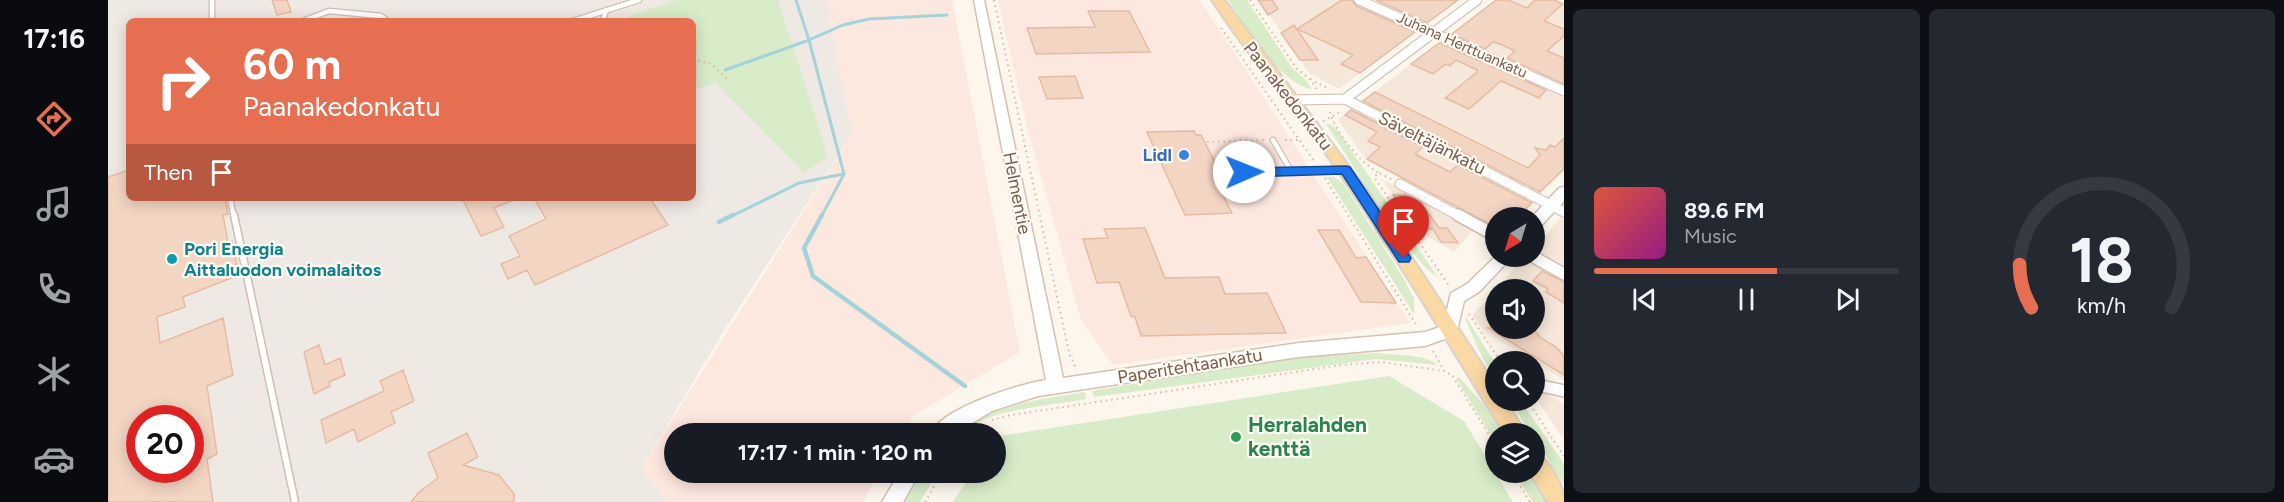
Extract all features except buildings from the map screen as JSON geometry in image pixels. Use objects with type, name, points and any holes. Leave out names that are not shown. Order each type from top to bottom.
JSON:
[{"type":"main road","name":"Paanakedonkatu","points":[[1218,0],[1242,38],[1294,100],[1346,170],[1509,423]]},
{"type":"main road","points":[[1545,479],[1560,502]]},
{"type":"street","name":"Helmentie","points":[[979,0],[1056,386]]},
{"type":"street","name":"Juhana Herttuankatu","points":[[1359,0],[1564,91]]},
{"type":"street","points":[[1294,100],[1346,99],[1477,0]]},
{"type":"street","name":"Säveltäjänkatu","points":[[1346,99],[1558,208]]},
{"type":"street","points":[[1400,184],[1485,230]]},
{"type":"street","points":[[1545,217],[1558,208],[1564,192]]},
{"type":"street","points":[[1545,263],[1564,274]]},
{"type":"street","points":[[1450,330],[1457,297],[1473,288],[1495,267]]},
{"type":"street","name":"Paperitehtaankatu","points":[[954,423],[1000,399],[1056,386],[1299,350],[1425,339],[1450,330]]},
{"type":"street","points":[[1545,387],[1564,392]]},
{"type":"street","points":[[892,502],[904,483]]},
{"type":"lane","points":[[212,0],[212,18]]},
{"type":"lane","points":[[582,18],[639,0]]},
{"type":"lane","points":[[604,18],[606,10]]},
{"type":"lane","points":[[311,18],[329,11],[383,18]]},
{"type":"lane","points":[[1273,140],[1291,171]]},
{"type":"lane","points":[[1228,172],[1346,170]]},
{"type":"lane","points":[[231,201],[295,502]]},
{"type":"path","points":[[994,0],[1069,353],[1083,382]]},
{"type":"path","points":[[1217,21],[1245,65],[1274,101],[1300,140],[1444,371]]},
{"type":"path","points":[[696,60],[711,64],[730,81]]},
{"type":"path","points":[[1311,122],[1326,121],[1355,104]]},
{"type":"path","points":[[1207,142],[1300,140]]},
{"type":"path","points":[[1367,167],[1494,351]]},
{"type":"path","points":[[1374,177],[1379,173],[1400,184]]},
{"type":"path","points":[[986,422],[1011,415],[1341,365],[1382,362],[1444,371],[1452,375],[1485,428]]},
{"type":"path","points":[[1534,411],[1564,456]]},
{"type":"path","points":[[925,502],[936,483]]},
{"type":"path","points":[[1519,483],[1530,502]]},
{"type":"shaded area","points":[[108,0],[826,0],[852,134],[725,329],[669,423],[664,423],[664,431],[641,469],[668,502],[108,502]]},
{"type":"shaded area","points":[[826,0],[952,0],[1020,352],[913,416],[908,423],[670,423],[852,134]]},
{"type":"shaded area","points":[[998,0],[1200,0],[1410,323],[1113,365],[1081,320],[1026,123]]},
{"type":"shaded area","points":[[1259,0],[1347,0],[1416,31],[1339,89],[1309,73]]},
{"type":"shaded area","points":[[1496,0],[1554,0],[1564,4],[1564,85],[1451,35]]},
{"type":"shaded area","points":[[1441,42],[1564,97],[1564,168],[1542,191],[1363,100]]},
{"type":"shaded area","points":[[1352,109],[1532,203],[1528,207],[1485,207],[1485,223],[1366,159],[1338,120]]},
{"type":"shaded area","points":[[1382,179],[1475,229],[1454,252],[1418,231]]},
{"type":"shaded area","points":[[1561,217],[1564,219],[1564,265],[1545,255],[1545,237]]},
{"type":"shaded area","points":[[1516,267],[1543,267],[1564,279],[1564,380],[1545,368],[1545,351],[1517,351],[1497,339],[1545,339],[1545,279],[1506,279]]},
{"type":"shaded area","points":[[1485,302],[1485,332],[1484,331],[1472,316]]},
{"type":"shaded area","points":[[1545,393],[1564,404],[1564,440],[1544,411]]},
{"type":"shaded area","points":[[664,432],[664,483],[874,483],[863,502],[668,502],[641,469]]},
{"type":"green space","points":[[677,0],[778,0],[828,157],[804,173],[716,83],[696,90],[696,18],[627,18]]},
{"type":"green space","points":[[1228,0],[1247,0],[1292,68],[1306,80],[1312,89],[1299,85],[1275,65]]},
{"type":"green space","points":[[1326,124],[1330,124],[1338,131],[1437,276],[1426,268],[1396,231]]},
{"type":"green space","points":[[1327,177],[1334,177],[1343,183],[1404,279],[1414,299],[1414,314]]},
{"type":"green space","points":[[1466,317],[1487,351],[1485,351],[1485,362],[1483,359]]},
{"type":"green space","points":[[1376,353],[1418,357],[1437,365],[1376,359],[1094,397],[1092,391],[1283,358]]},
{"type":"green space","name":"Herralahden kenttä","points":[[1389,376],[1464,421],[1485,456],[1485,483],[1502,483],[1513,502],[952,502],[966,483],[1006,483],[1006,435]]},
{"type":"green space","points":[[1459,377],[1484,405],[1485,411],[1488,411],[1496,423],[1485,423],[1485,426],[1456,378]]},
{"type":"green space","points":[[1085,392],[1086,399],[1027,408],[1004,413],[979,423],[972,423],[1000,410],[1033,401]]},
{"type":"green space","points":[[1517,411],[1528,411],[1536,423],[1524,423]]},
{"type":"green space","points":[[1545,436],[1564,464],[1564,484],[1545,455]]},
{"type":"green space","points":[[916,483],[931,483],[920,502],[904,502]]},
{"type":"green space","points":[[1521,483],[1535,483],[1547,502],[1533,502]]},
{"type":"waterway","points":[[796,0],[809,40]]},
{"type":"waterway","points":[[809,40],[843,25],[869,19],[947,15]]},
{"type":"waterway","points":[[725,70],[809,40]]},
{"type":"waterway","points":[[809,40],[844,174],[821,217]]},
{"type":"waterway","points":[[730,217],[799,183],[843,174]]},
{"type":"waterway","points":[[719,222],[733,215]]},
{"type":"waterway","points":[[822,215],[804,248],[813,276],[965,386]]},
{"type":"place","name":"Lidl","points":[[1184,155]]},
{"type":"place","name":"Pori Energia Aittaluodon voimalaitos","points":[[172,259]]},
{"type":"place","name":"Herralahden kenttä","points":[[1236,437]]},
{"type":"route","points":[[1244,172],[1346,170],[1404,258]]}]
